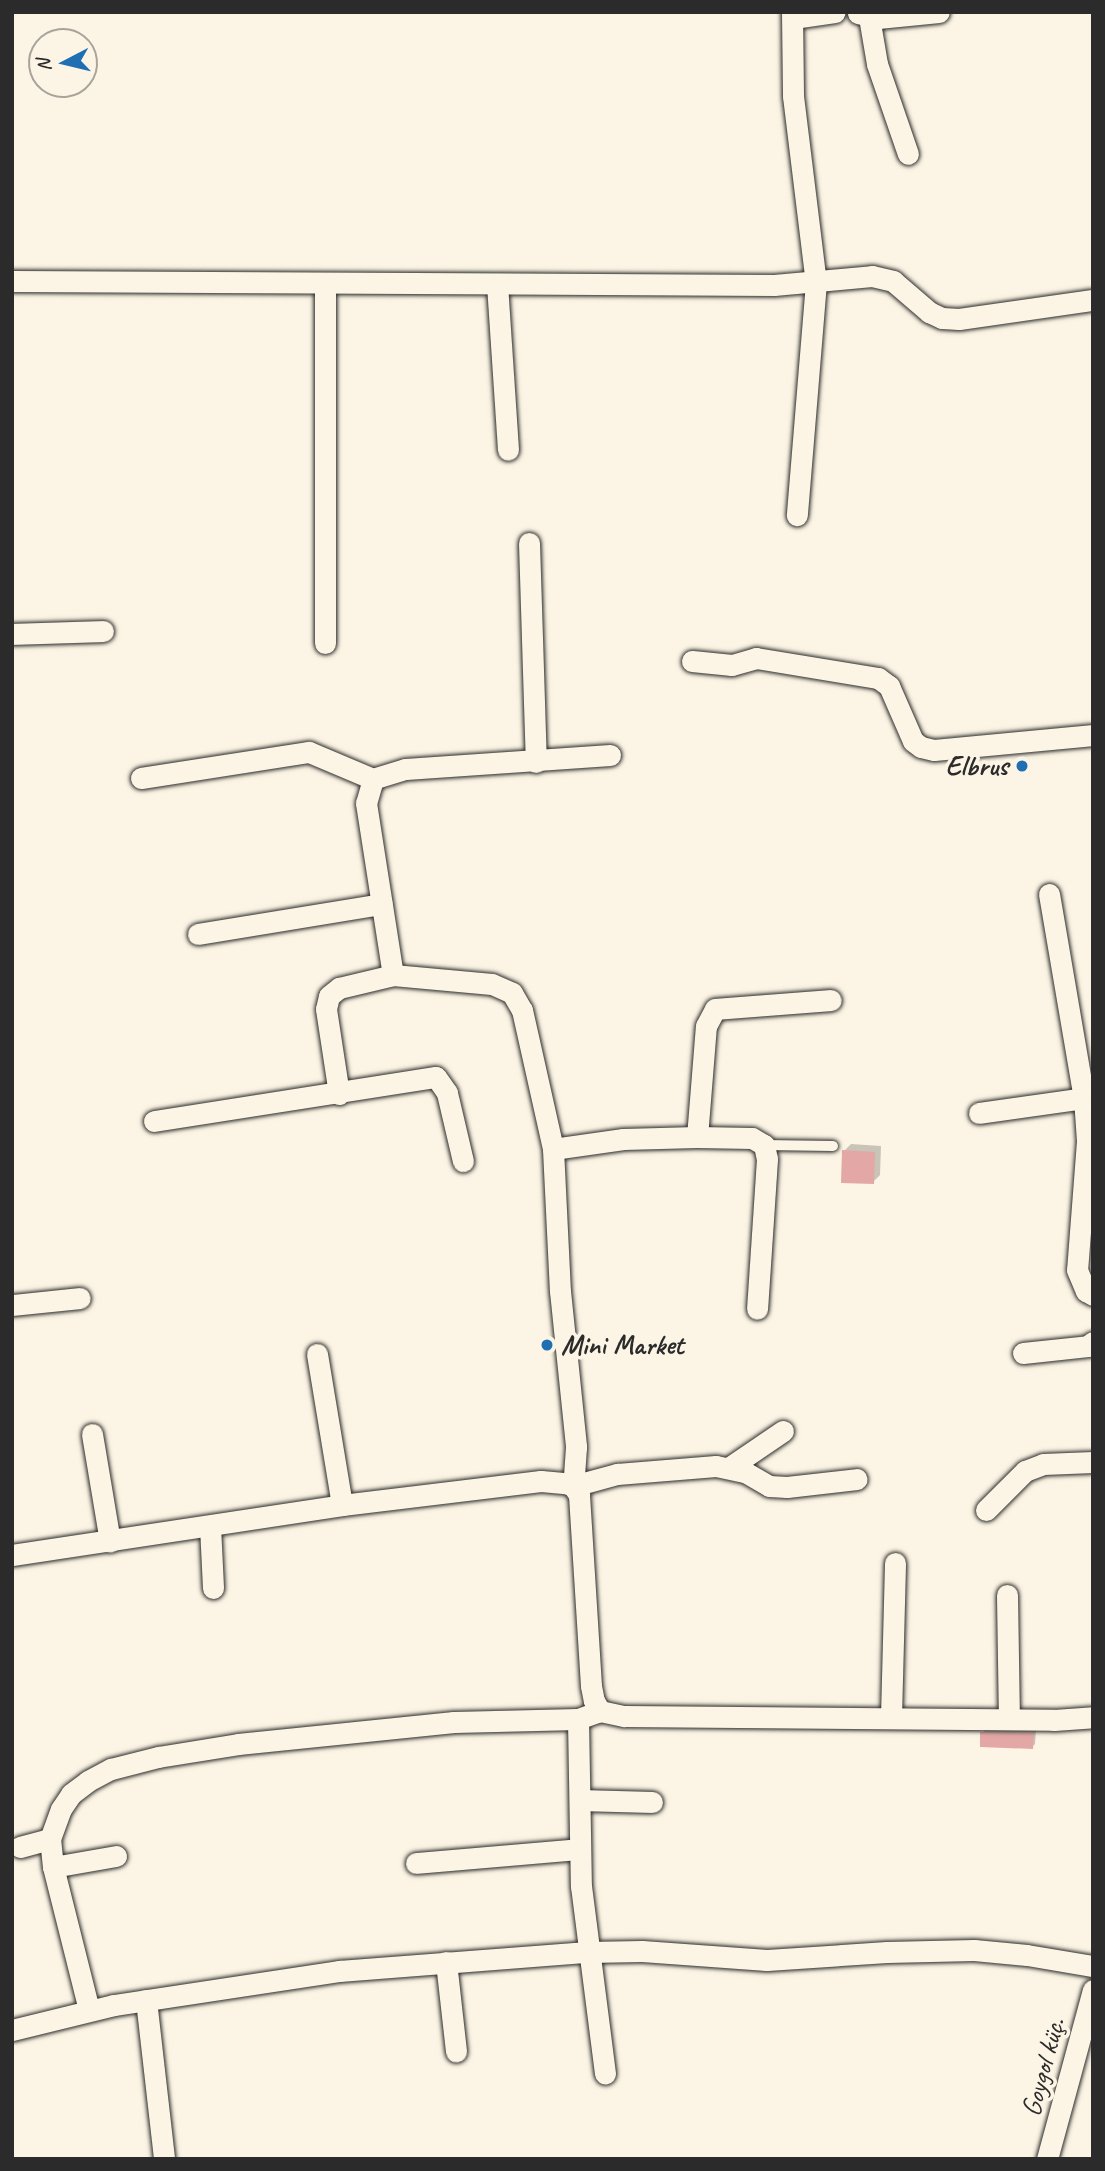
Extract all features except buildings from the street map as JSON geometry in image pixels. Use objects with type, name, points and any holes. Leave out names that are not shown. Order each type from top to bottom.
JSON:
[{"type":"street","points":[[797,515],[816,282],[793,96],[793,15],[835,12]]},
{"type":"street","points":[[908,154],[863,15],[939,12]]},
{"type":"street","points":[[12,281],[774,285],[872,276],[886,278],[929,312],[942,318],[959,319],[1093,300]]},
{"type":"street","points":[[325,284],[325,643]]},
{"type":"street","points":[[497,284],[509,450]]},
{"type":"street","points":[[529,543],[536,762]]},
{"type":"street","points":[[12,634],[103,631]]},
{"type":"street","points":[[692,661],[732,665],[756,658],[878,678],[889,686],[912,741],[921,747],[934,750],[1093,735]]},
{"type":"street","points":[[141,778],[309,752],[373,779]]},
{"type":"street","points":[[393,975],[366,803],[373,779],[384,772],[405,769],[610,755]]},
{"type":"street","points":[[1049,894],[1084,1098],[1087,1165],[1077,1270],[1086,1291],[1093,1295]]},
{"type":"street","points":[[198,934],[382,904]]},
{"type":"street","points":[[339,1094],[326,1009],[329,996],[339,988],[393,975],[492,984],[512,993],[522,1010],[553,1149],[560,1292],[576,1447],[573,1486],[579,1495],[581,1511],[592,1686],[594,1701],[600,1711]]},
{"type":"street","points":[[697,1137],[706,1026],[715,1009],[831,1000]]},
{"type":"street","points":[[154,1121],[436,1077],[447,1093],[463,1161]]},
{"type":"street","points":[[979,1113],[1084,1098]]},
{"type":"street","points":[[553,1149],[623,1139],[697,1137],[752,1138],[764,1145],[767,1159],[757,1309]]},
{"type":"street","points":[[12,1306],[80,1298]]},
{"type":"street","points":[[1023,1353],[1088,1346],[1093,1342]]},
{"type":"street","points":[[317,1354],[342,1505]]},
{"type":"street","points":[[730,1467],[783,1431]]},
{"type":"street","points":[[92,1434],[110,1542]]},
{"type":"street","points":[[986,1510],[1024,1471],[1042,1464],[1093,1462]]},
{"type":"street","points":[[12,1555],[342,1505],[541,1481],[573,1486],[617,1474],[716,1466],[730,1467],[769,1486],[787,1487],[858,1479]]},
{"type":"street","points":[[210,1526],[213,1588]]},
{"type":"street","points":[[891,1717],[895,1563]]},
{"type":"street","points":[[1007,1595],[1009,1718]]},
{"type":"street","points":[[89,2010],[53,1867],[50,1839],[61,1809],[80,1788],[111,1769],[158,1757],[238,1744],[454,1722],[578,1719],[600,1711],[624,1716],[1093,1717]]},
{"type":"street","points":[[578,1719],[579,1849],[587,1952],[605,2073]]},
{"type":"street","points":[[580,1800],[652,1802]]},
{"type":"street","points":[[20,1847],[50,1839]]},
{"type":"street","points":[[415,1863],[579,1849]]},
{"type":"street","points":[[53,1867],[116,1856]]},
{"type":"street","points":[[12,2030],[89,2010],[339,1971],[587,1952],[642,1951],[767,1960],[887,1952],[974,1950],[1027,1955],[1093,1966]]},
{"type":"street","points":[[446,1962],[456,2051]]},
{"type":"street","name":"Goygol küç.","points":[[1047,2159],[1093,1990]]},
{"type":"street","points":[[146,2000],[164,2159]]},
{"type":"lane","points":[[764,1145],[833,1146]]},
{"type":"place","name":"Elbrus","points":[[1022,766]]},
{"type":"place","name":"Mini Market","points":[[547,1345]]}]
